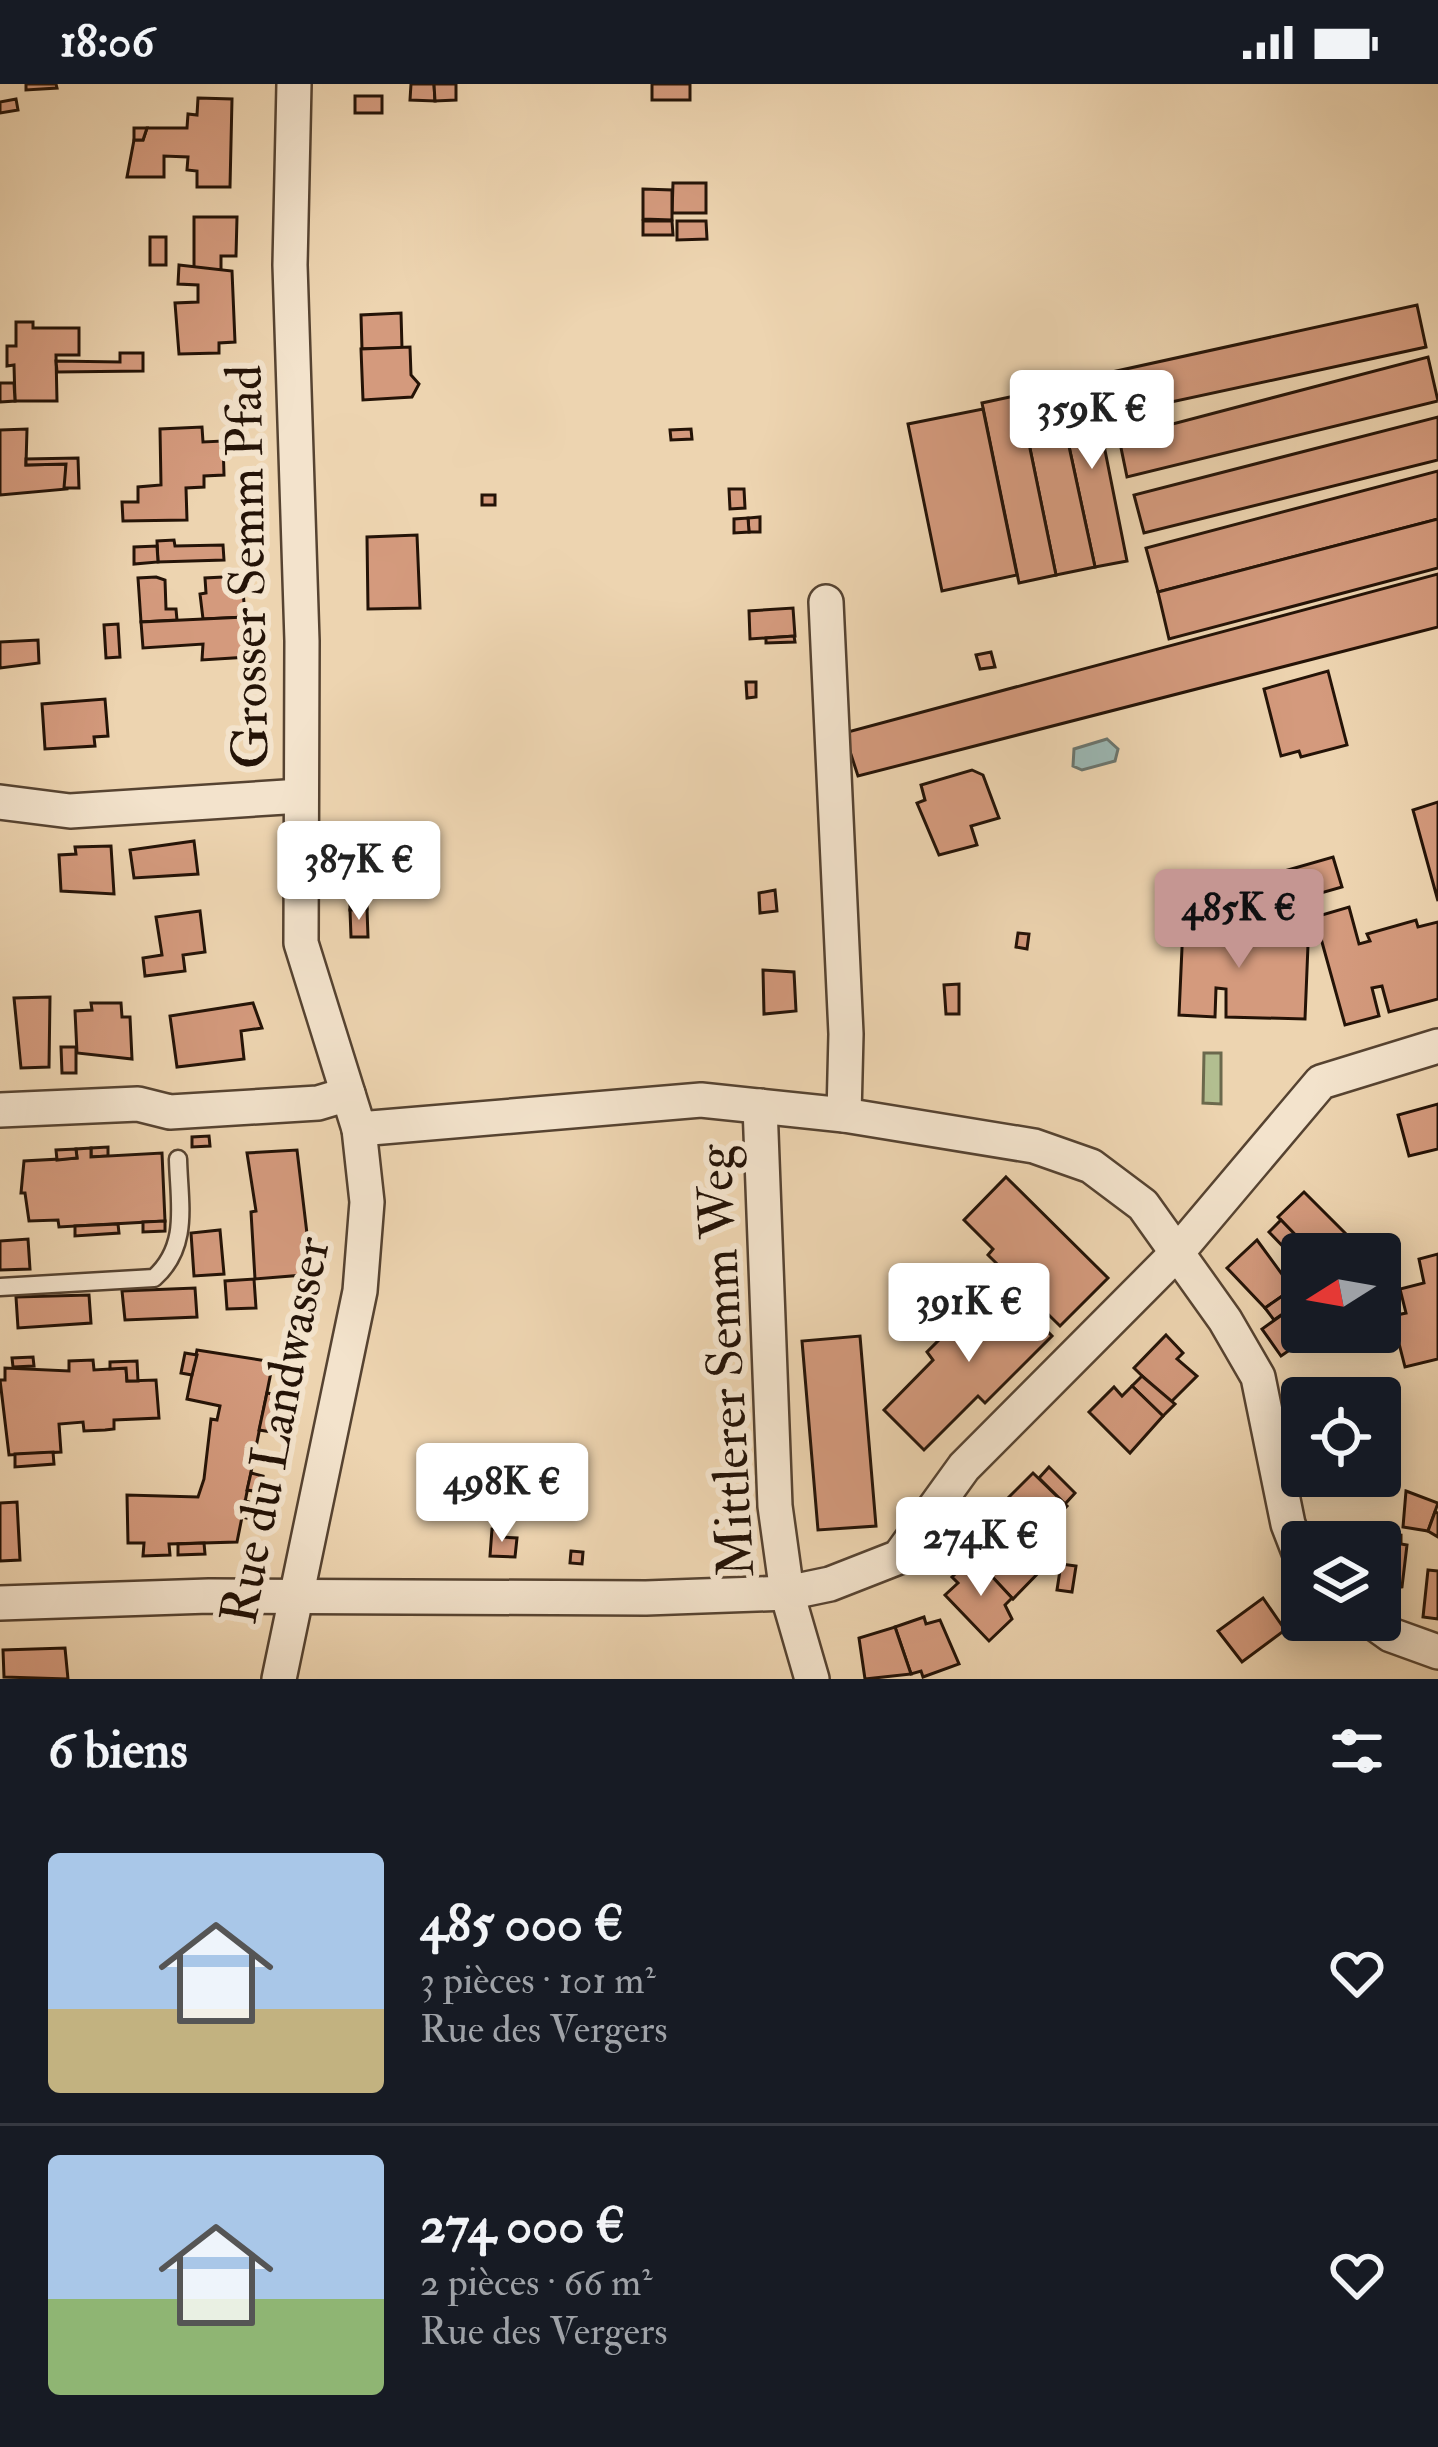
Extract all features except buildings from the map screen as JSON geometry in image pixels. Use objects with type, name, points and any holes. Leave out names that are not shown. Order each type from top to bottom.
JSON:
[{"type":"street","name":"Grosser Semm Pfad","points":[[294,84],[290,266],[302,943],[359,1129]]},
{"type":"street","points":[[826,602],[846,1034],[844,1115]]},
{"type":"street","points":[[0,802],[70,812],[302,796]]},
{"type":"street","points":[[0,1603],[787,1593],[899,1557],[964,1466],[1175,1255],[1321,1082],[1438,1046]]},
{"type":"street","points":[[0,1110],[138,1105],[170,1112],[318,1102],[348,1094]]},
{"type":"street","points":[[359,1129],[701,1100],[844,1115],[1034,1146],[1091,1166],[1143,1205],[1247,1358],[1272,1440],[1287,1521]]},
{"type":"street","name":"Mittlerer Semm Weg","points":[[760,1106],[775,1506],[787,1593],[812,1679]]},
{"type":"street","name":"Rue du Landwasser","points":[[279,1679],[360,1292],[367,1202],[359,1129]]},
{"type":"street","points":[[1401,1639],[1438,1652]]},
{"type":"lane","points":[[0,1287],[154,1277],[172,1262],[181,1240],[178,1159]]},
{"type":"green space","points":[[1204,1053],[1221,1053],[1221,1104],[1203,1103]]},
{"type":"water","points":[[1107,739],[1118,749],[1115,761],[1082,770],[1073,766],[1074,749]]}]
